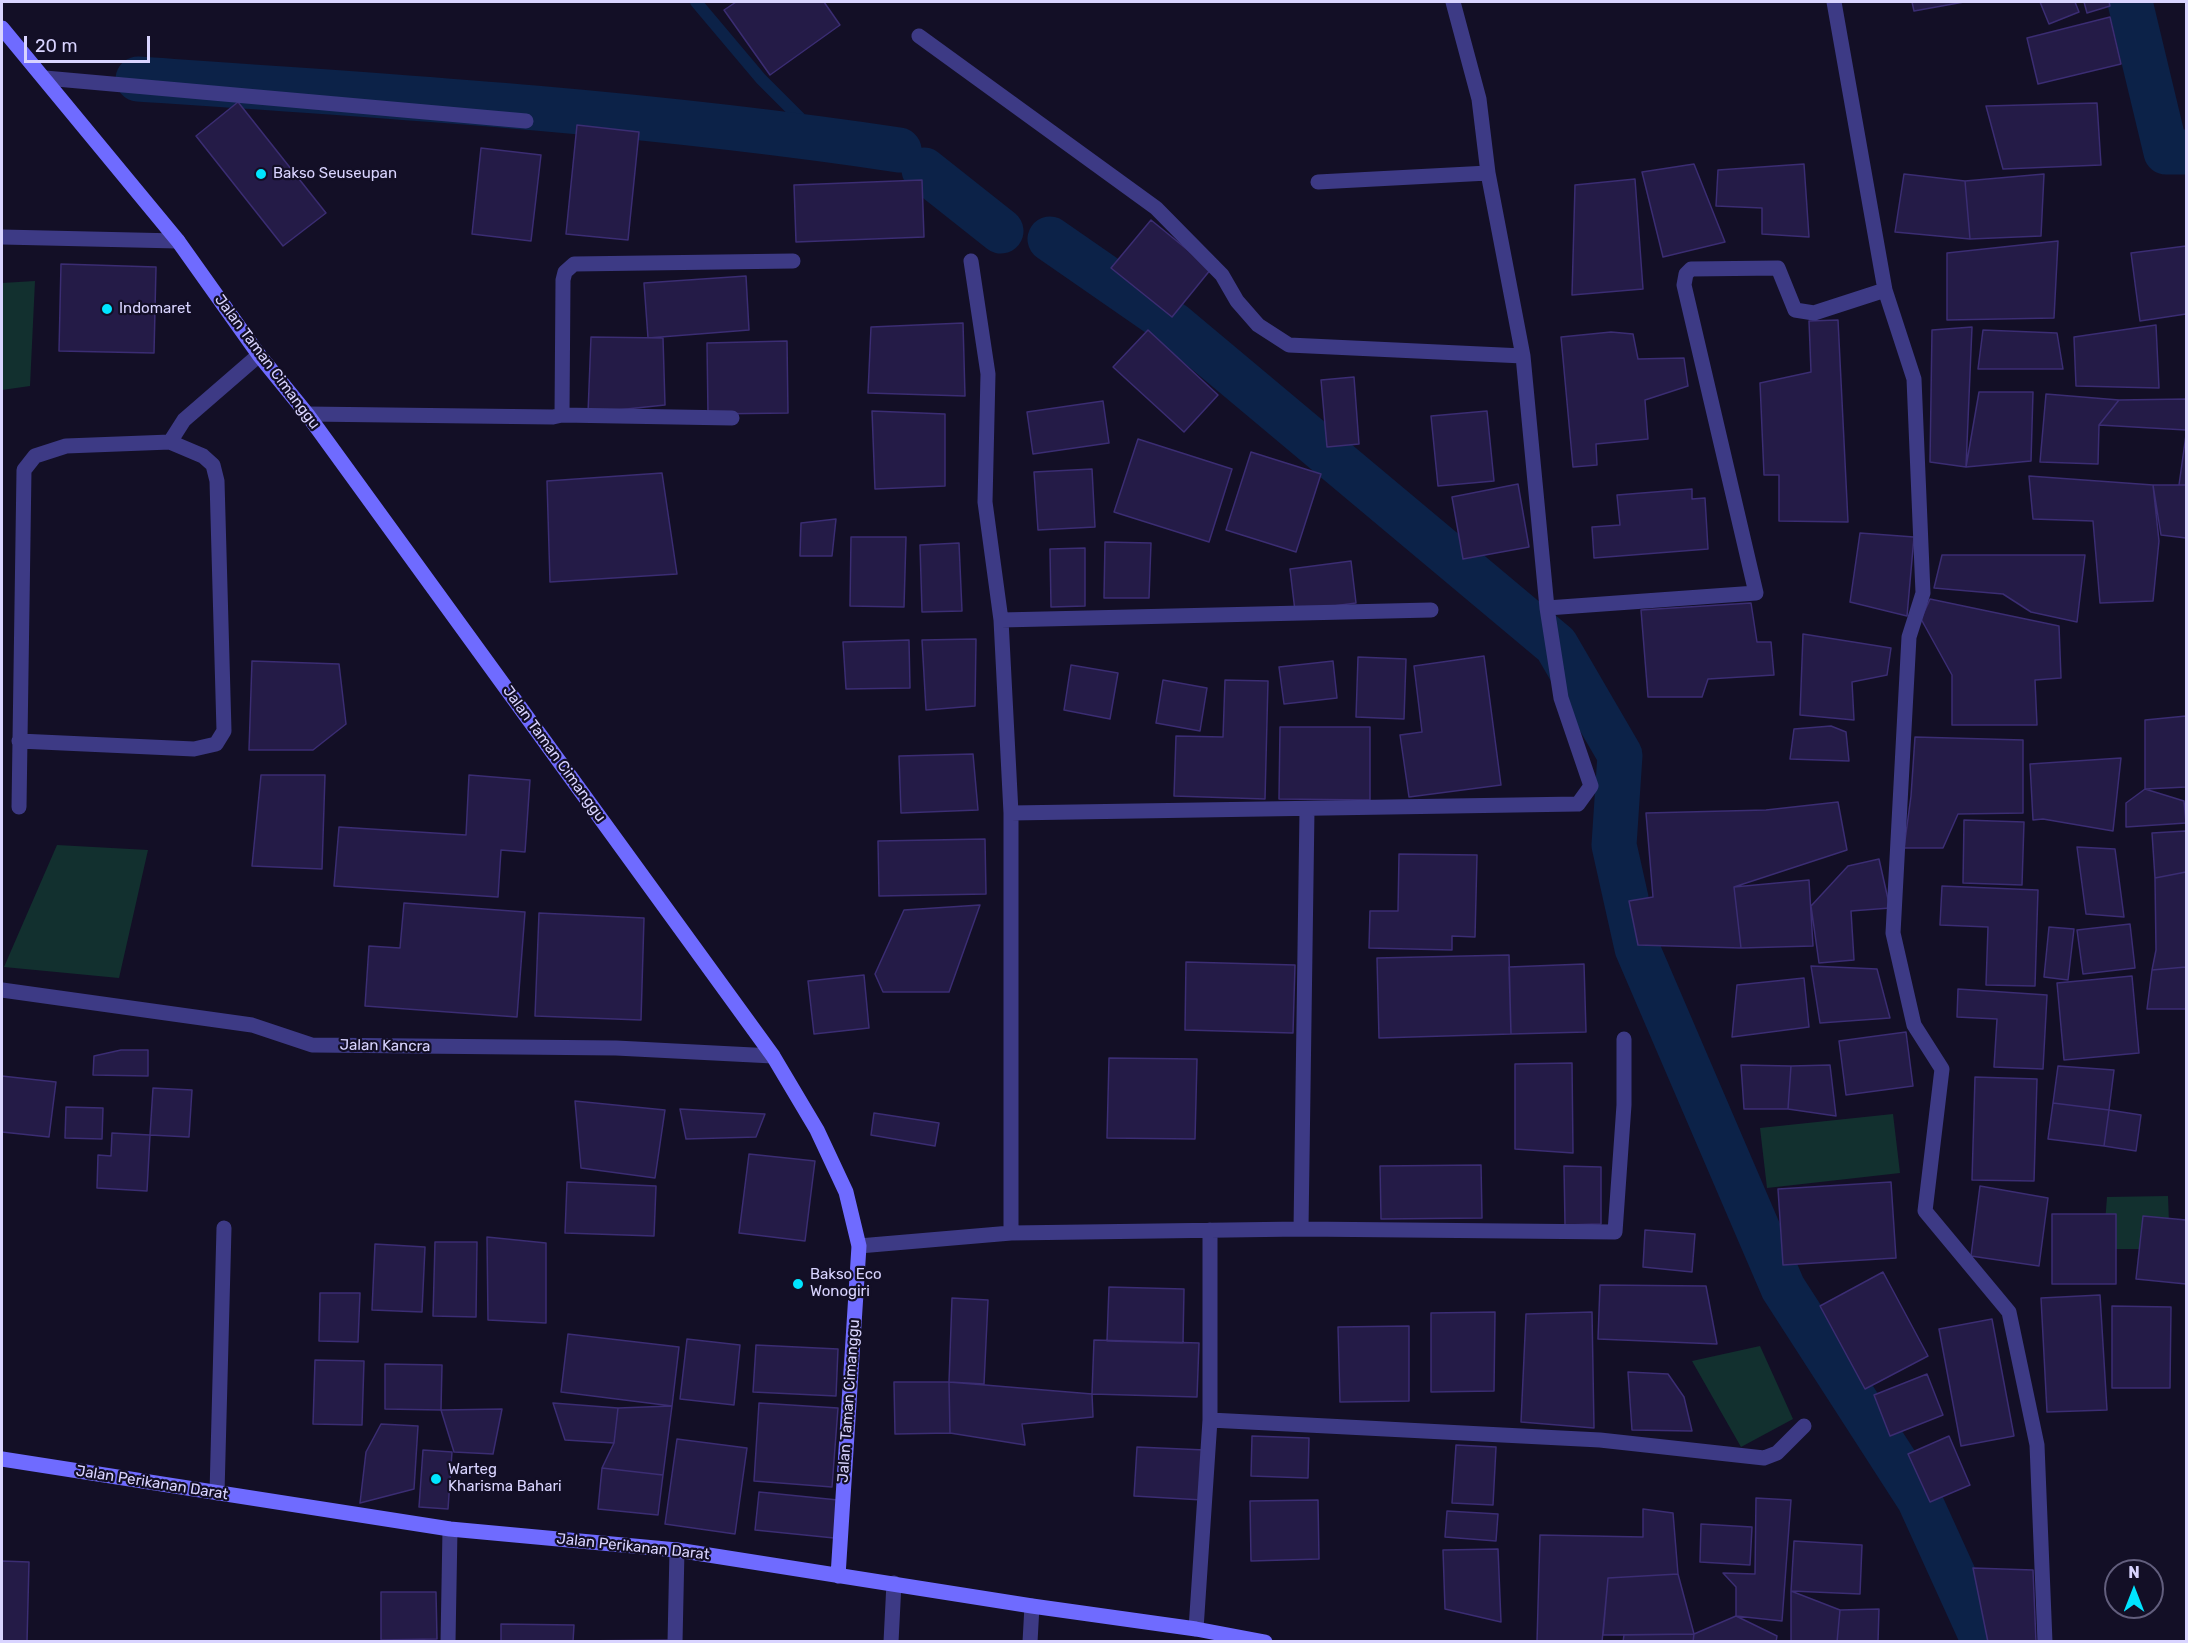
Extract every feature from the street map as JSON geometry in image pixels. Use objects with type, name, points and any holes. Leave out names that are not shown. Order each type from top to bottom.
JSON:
[{"type":"street","points":[[1011,813],[1578,804],[1591,786],[1562,698],[1547,608],[1523,356],[1488,173],[1479,99],[1453,2]]},
{"type":"street","points":[[1834,2],[1885,290],[1914,379],[1923,593],[1909,637],[1893,933],[1914,1025],[1942,1069],[1925,1211],[2009,1312],[2037,1445],[2044,1641]]},
{"type":"street","name":"Jalan Taman Cimanggu","points":[[2,28],[178,241],[259,355],[307,414],[773,1056],[817,1130],[846,1192],[859,1246],[838,1575]]},
{"type":"street","points":[[919,36],[1156,208],[1222,275],[1237,301],[1258,325],[1289,345],[1523,356]]},
{"type":"street","points":[[45,78],[526,121]]},
{"type":"street","points":[[1318,182],[1488,173]]},
{"type":"street","points":[[2,237],[178,241]]},
{"type":"street","points":[[562,415],[562,280],[565,272],[574,264],[793,261]]},
{"type":"street","points":[[971,261],[988,374],[985,502],[1001,620],[1011,813],[1011,1233]]},
{"type":"street","points":[[1547,608],[1756,593],[1684,285],[1686,274],[1691,269],[1778,268],[1795,310],[1804,314],[1814,314],[1885,290]]},
{"type":"street","points":[[170,442],[184,420],[259,355]]},
{"type":"street","points":[[307,414],[732,418]]},
{"type":"street","points":[[19,741],[194,749],[216,744],[225,731],[218,481],[213,465],[204,456],[170,442],[66,446],[36,456],[24,470],[19,741],[19,807]]},
{"type":"street","points":[[1001,620],[1431,610]]},
{"type":"street","points":[[1301,1229],[1307,810]]},
{"type":"street","name":"Jalan Kancra","points":[[2,990],[252,1025],[312,1045],[616,1048],[773,1056]]},
{"type":"street","points":[[859,1246],[1011,1233],[1301,1229],[1615,1232],[1624,1105],[1622,1081],[1624,1039]]},
{"type":"street","points":[[217,1493],[224,1228]]},
{"type":"street","points":[[1196,1629],[1210,1420],[1210,1230]]},
{"type":"street","points":[[1210,1420],[1600,1440],[1764,1458],[1777,1453],[1804,1426]]},
{"type":"street","name":"Jalan Perikanan Darat","points":[[2,1459],[450,1529],[677,1550],[1265,1641]]},
{"type":"street","points":[[448,1641],[450,1529]]},
{"type":"street","points":[[675,1641],[677,1550]]},
{"type":"street","points":[[891,1641],[894,1582]]},
{"type":"street","points":[[1030,1641],[1032,1606]]},
{"type":"green space","points":[[35,281],[30,386],[2,390],[2,283]]},
{"type":"green space","points":[[57,845],[148,850],[119,978],[4,967]]},
{"type":"green space","points":[[1893,1114],[1900,1173],[1767,1188],[1760,1128]]},
{"type":"green space","points":[[2168,1196],[2170,1249],[2103,1249],[2107,1197]]},
{"type":"green space","points":[[1760,1346],[1793,1419],[1741,1447],[1692,1361]]},
{"type":"building","points":[[736,2],[824,2],[840,25],[770,75],[724,10]]},
{"type":"building","points":[[1912,2],[1964,2],[1914,11]]},
{"type":"building","points":[[2040,2],[2075,2],[2079,12],[2049,24]]},
{"type":"building","points":[[2084,2],[2109,2],[2110,6],[2087,13]]},
{"type":"building","points":[[2110,17],[2121,64],[2038,84],[2027,38]]},
{"type":"building","name":"Bakso Seuseupan","points":[[238,102],[326,213],[283,246],[196,136]]},
{"type":"building","points":[[2097,103],[2101,165],[2003,169],[1986,106]]},
{"type":"building","points":[[577,125],[639,132],[628,240],[566,234]]},
{"type":"building","points":[[481,148],[541,155],[531,241],[472,234]]},
{"type":"building","points":[[1694,164],[1725,242],[1663,257],[1642,172]]},
{"type":"building","points":[[1804,164],[1809,237],[1762,234],[1762,208],[1716,206],[1718,170]]},
{"type":"building","points":[[1904,174],[1965,181],[1970,239],[1895,232]]},
{"type":"building","points":[[2044,174],[2041,236],[1970,239],[1965,181]]},
{"type":"building","points":[[1635,179],[1643,289],[1572,295],[1575,185]]},
{"type":"building","points":[[922,180],[924,237],[796,242],[794,185]]},
{"type":"building","points":[[1151,220],[1211,269],[1172,317],[1111,268]]},
{"type":"building","points":[[2058,241],[2054,318],[1947,320],[1947,253]]},
{"type":"building","points":[[2186,246],[2186,314],[2140,321],[2131,253]]},
{"type":"building","name":"Indomaret","points":[[61,264],[156,267],[154,353],[59,351]]},
{"type":"building","points":[[746,276],[749,330],[648,338],[644,283]]},
{"type":"building","points":[[1838,320],[1848,522],[1779,521],[1779,475],[1764,475],[1760,383],[1811,372],[1809,321]]},
{"type":"building","points":[[963,323],[965,396],[868,393],[871,327]]},
{"type":"building","points":[[2156,325],[2159,388],[2076,386],[2074,337]]},
{"type":"building","points":[[1972,327],[1966,467],[1930,462],[1932,330]]},
{"type":"building","points":[[1148,330],[1218,395],[1184,432],[1113,367]]},
{"type":"building","points":[[1983,330],[2057,333],[2063,369],[1978,369]]},
{"type":"building","points":[[1611,332],[1633,334],[1638,359],[1684,358],[1688,386],[1645,400],[1648,439],[1596,444],[1597,465],[1573,467],[1561,337]]},
{"type":"building","points":[[591,337],[663,338],[665,405],[588,413]]},
{"type":"building","points":[[787,341],[788,413],[708,414],[707,343]]},
{"type":"building","points":[[1354,377],[1359,444],[1327,447],[1321,380]]},
{"type":"building","points":[[1979,392],[2033,392],[2031,461],[1966,467]]},
{"type":"building","points":[[2046,394],[2119,400],[2099,425],[2098,464],[2040,462]]},
{"type":"building","points":[[2186,399],[2186,430],[2099,425],[2119,400]]},
{"type":"building","points":[[1103,401],[1109,443],[1033,454],[1027,412]]},
{"type":"building","points":[[872,411],[945,414],[945,486],[875,489]]},
{"type":"building","points":[[1487,411],[1494,481],[1438,486],[1431,416]]},
{"type":"building","points":[[2186,435],[2186,485],[2179,485]]},
{"type":"building","points":[[1138,439],[1232,469],[1209,542],[1114,512]]},
{"type":"building","points":[[1251,452],[1321,474],[1296,552],[1226,530]]},
{"type":"building","points":[[1092,469],[1095,527],[1038,530],[1034,472]]},
{"type":"building","points":[[662,473],[677,574],[550,582],[547,481]]},
{"type":"building","points":[[2029,476],[2153,485],[2159,541],[2153,601],[2100,603],[2093,521],[2033,519]]},
{"type":"building","points":[[1518,484],[1529,547],[1463,559],[1452,497]]},
{"type":"building","points":[[2153,485],[2186,485],[2186,538],[2161,535]]},
{"type":"building","points":[[1692,489],[1692,499],[1705,498],[1708,549],[1594,558],[1592,527],[1620,525],[1617,495]]},
{"type":"building","points":[[836,519],[832,556],[800,556],[801,523]]},
{"type":"building","points":[[1860,533],[1914,537],[1907,616],[1850,602]]},
{"type":"building","points":[[851,537],[906,537],[904,607],[850,606]]},
{"type":"building","points":[[1105,542],[1151,543],[1149,598],[1104,598]]},
{"type":"building","points":[[959,543],[962,611],[922,612],[920,545]]},
{"type":"building","points":[[1085,548],[1085,606],[1051,607],[1050,549]]},
{"type":"building","points":[[1942,555],[2085,555],[2077,622],[2031,612],[2003,594],[1934,588]]},
{"type":"building","points":[[1351,561],[1356,603],[1295,611],[1290,569]]},
{"type":"building","points":[[1930,599],[2059,626],[2061,678],[2035,680],[2037,725],[1952,725],[1952,675],[1921,619]]},
{"type":"building","points":[[1751,603],[1757,642],[1771,642],[1774,675],[1708,679],[1702,697],[1648,697],[1641,610]]},
{"type":"building","points":[[1803,634],[1891,648],[1887,675],[1852,682],[1854,720],[1800,715]]},
{"type":"building","points":[[976,639],[975,706],[926,710],[922,640]]},
{"type":"building","points":[[909,640],[910,688],[846,689],[843,642]]},
{"type":"building","points":[[1484,656],[1501,785],[1409,797],[1400,735],[1422,732],[1414,666]]},
{"type":"building","points":[[1358,657],[1406,659],[1404,719],[1356,717]]},
{"type":"building","points":[[252,661],[339,664],[346,724],[313,750],[249,750]]},
{"type":"building","points":[[1333,661],[1337,698],[1284,704],[1279,667]]},
{"type":"building","points":[[1071,665],[1118,673],[1110,719],[1064,710]]},
{"type":"building","points":[[1163,680],[1207,688],[1200,731],[1156,723]]},
{"type":"building","points":[[1225,680],[1268,681],[1265,799],[1174,796],[1176,736],[1223,737]]},
{"type":"building","points":[[2186,716],[2186,787],[2145,789],[2145,720]]},
{"type":"building","points":[[1831,726],[1846,732],[1849,761],[1790,759],[1794,729]]},
{"type":"building","points":[[1280,727],[1370,727],[1370,800],[1279,799]]},
{"type":"building","points":[[1915,737],[2023,740],[2023,813],[1958,814],[1943,848],[1904,848],[1911,796]]},
{"type":"building","points":[[973,754],[978,810],[901,813],[899,756]]},
{"type":"building","points":[[2121,758],[2113,831],[2043,819],[2033,820],[2030,764]]},
{"type":"building","points":[[261,775],[325,775],[322,869],[252,866]]},
{"type":"building","points":[[469,775],[530,780],[525,852],[501,850],[498,897],[334,886],[339,827],[466,835]]},
{"type":"building","points":[[2145,789],[2184,801],[2186,823],[2126,827],[2126,803]]},
{"type":"building","points":[[1838,802],[1847,850],[1734,887],[1741,948],[1638,945],[1629,901],[1653,897],[1646,813],[1766,810]]},
{"type":"building","points":[[1964,820],[2024,822],[2022,885],[1963,883]]},
{"type":"building","points":[[2186,831],[2186,872],[2155,878],[2152,833]]},
{"type":"building","points":[[985,839],[986,894],[879,896],[878,841]]},
{"type":"building","points":[[2077,847],[2115,849],[2124,917],[2086,914]]},
{"type":"building","points":[[1399,854],[1477,855],[1475,937],[1452,936],[1452,950],[1369,948],[1370,911],[1398,911]]},
{"type":"building","points":[[1879,859],[1890,908],[1851,911],[1854,960],[1819,963],[1811,906],[1848,866]]},
{"type":"building","points":[[2186,872],[2186,967],[2152,970],[2156,950],[2155,878]]},
{"type":"building","points":[[1809,880],[1813,946],[1741,948],[1734,887]]},
{"type":"building","points":[[1942,886],[2038,890],[2035,986],[1986,985],[1988,927],[1940,925]]},
{"type":"building","points":[[404,903],[525,912],[517,1017],[365,1006],[369,946],[400,948]]},
{"type":"building","points":[[980,905],[949,992],[883,992],[875,974],[904,910]]},
{"type":"building","points":[[539,913],[644,918],[641,1020],[535,1016]]},
{"type":"building","points":[[2130,924],[2135,968],[2083,974],[2077,930]]},
{"type":"building","points":[[2049,927],[2074,929],[2068,980],[2044,977]]},
{"type":"building","points":[[1509,955],[1511,1034],[1379,1038],[1377,958]]},
{"type":"building","points":[[1186,962],[1295,965],[1293,1033],[1185,1030]]},
{"type":"building","points":[[1584,964],[1586,1032],[1511,1034],[1509,967]]},
{"type":"building","points":[[1811,966],[1877,969],[1890,1018],[1820,1023]]},
{"type":"building","points":[[2186,967],[2186,1009],[2147,1009],[2152,970]]},
{"type":"building","points":[[864,975],[869,1028],[814,1034],[808,981]]},
{"type":"building","points":[[2132,976],[2139,1053],[2064,1060],[2057,983]]},
{"type":"building","points":[[1804,978],[1809,1027],[1732,1037],[1737,985]]},
{"type":"building","points":[[1958,989],[2047,995],[2043,1069],[1994,1067],[1997,1019],[1957,1017]]},
{"type":"building","points":[[1906,1032],[1913,1086],[1846,1095],[1839,1041]]},
{"type":"building","points":[[121,1050],[148,1050],[148,1076],[93,1075],[94,1056]]},
{"type":"building","points":[[1109,1058],[1197,1059],[1195,1139],[1107,1138]]},
{"type":"building","points":[[1572,1063],[1573,1153],[1515,1149],[1515,1064]]},
{"type":"building","points":[[1741,1065],[1791,1066],[1788,1109],[1744,1109]]},
{"type":"building","points":[[1830,1065],[1836,1116],[1788,1109],[1791,1066]]},
{"type":"building","points":[[2058,1066],[2114,1070],[2109,1110],[2053,1103]]},
{"type":"building","points":[[2,1076],[56,1082],[49,1137],[2,1132]]},
{"type":"building","points":[[1975,1077],[2037,1079],[2034,1181],[1972,1180]]},
{"type":"building","points":[[153,1088],[192,1090],[189,1137],[150,1135]]},
{"type":"building","points":[[575,1101],[665,1110],[655,1178],[581,1168]]},
{"type":"building","points":[[2053,1103],[2109,1110],[2104,1146],[2048,1139]]},
{"type":"building","points":[[66,1107],[103,1108],[102,1139],[65,1138]]},
{"type":"building","points":[[680,1109],[765,1114],[756,1137],[686,1139]]},
{"type":"building","points":[[2109,1110],[2141,1115],[2136,1151],[2104,1146]]},
{"type":"building","points":[[874,1113],[939,1123],[935,1146],[871,1135]]},
{"type":"building","points":[[112,1133],[150,1135],[147,1191],[97,1188],[98,1155],[111,1156]]},
{"type":"building","points":[[749,1154],[815,1161],[805,1241],[739,1233]]},
{"type":"building","points":[[1481,1165],[1482,1218],[1381,1219],[1380,1166]]},
{"type":"building","points":[[1564,1166],[1601,1167],[1601,1224],[1565,1225]]},
{"type":"building","points":[[567,1182],[656,1186],[654,1236],[565,1233]]},
{"type":"building","points":[[1891,1182],[1896,1258],[1783,1265],[1778,1189]]},
{"type":"building","points":[[1980,1186],[2048,1198],[2039,1266],[1971,1256]]},
{"type":"building","points":[[2052,1214],[2116,1214],[2116,1284],[2052,1284]]},
{"type":"building","points":[[2143,1216],[2186,1220],[2186,1284],[2136,1279]]},
{"type":"building","points":[[1645,1230],[1695,1234],[1692,1272],[1643,1267]]},
{"type":"building","points":[[487,1237],[546,1243],[546,1323],[488,1320]]},
{"type":"building","points":[[435,1242],[477,1242],[476,1317],[433,1316]]},
{"type":"building","points":[[375,1244],[425,1247],[422,1312],[372,1310]]},
{"type":"building","points":[[1883,1272],[1928,1356],[1865,1389],[1820,1306]]},
{"type":"building","points":[[1600,1285],[1706,1286],[1717,1344],[1598,1339]]},
{"type":"building","points":[[1109,1287],[1184,1289],[1183,1343],[1107,1341]]},
{"type":"building","points":[[320,1293],[360,1293],[358,1342],[319,1341]]},
{"type":"building","points":[[2100,1295],[2107,1410],[2047,1412],[2041,1298]]},
{"type":"building","points":[[952,1298],[988,1300],[984,1384],[949,1382]]},
{"type":"building","points":[[2112,1306],[2171,1307],[2170,1388],[2112,1388]]},
{"type":"building","points":[[1495,1312],[1494,1391],[1431,1392],[1431,1313]]},
{"type":"building","points":[[1592,1312],[1594,1428],[1521,1422],[1526,1314]]},
{"type":"building","points":[[1992,1319],[2014,1436],[1961,1446],[1939,1329]]},
{"type":"building","points":[[1409,1326],[1409,1401],[1340,1402],[1338,1327]]},
{"type":"building","points":[[568,1334],[679,1347],[672,1406],[561,1392]]},
{"type":"building","points":[[687,1339],[740,1345],[734,1405],[680,1399]]},
{"type":"building","points":[[1094,1340],[1199,1343],[1197,1397],[1092,1394]]},
{"type":"building","points":[[756,1345],[838,1349],[836,1396],[753,1392]]},
{"type":"building","points":[[315,1360],[364,1361],[362,1425],[313,1424]]},
{"type":"building","points":[[385,1364],[442,1365],[441,1410],[385,1409]]},
{"type":"building","points":[[1628,1372],[1668,1374],[1684,1397],[1692,1431],[1632,1430]]},
{"type":"building","points":[[1927,1374],[1943,1415],[1890,1436],[1874,1395]]},
{"type":"building","points":[[894,1382],[949,1382],[950,1433],[895,1434]]},
{"type":"building","points":[[949,1382],[1092,1394],[1093,1417],[1022,1424],[1025,1445],[950,1433]]},
{"type":"building","points":[[553,1403],[618,1408],[614,1443],[565,1440]]},
{"type":"building","points":[[759,1403],[838,1408],[832,1487],[754,1481]]},
{"type":"building","points":[[672,1406],[663,1475],[602,1468],[614,1443],[618,1408]]},
{"type":"building","points":[[502,1409],[493,1454],[454,1452],[441,1410]]},
{"type":"building","points":[[381,1424],[418,1426],[414,1489],[360,1503],[366,1452]]},
{"type":"building","points":[[1252,1436],[1309,1438],[1308,1478],[1251,1476]]},
{"type":"building","points":[[1949,1436],[1970,1485],[1930,1502],[1908,1454]]},
{"type":"building","points":[[677,1439],[747,1448],[735,1534],[665,1524]]},
{"type":"building","points":[[1456,1445],[1496,1447],[1493,1505],[1452,1503]]},
{"type":"building","points":[[1137,1447],[1205,1450],[1202,1500],[1134,1496]]},
{"type":"building","name":"Warteg Kharisma Bahari","points":[[423,1450],[452,1452],[448,1509],[419,1507]]},
{"type":"building","points":[[602,1468],[663,1475],[658,1515],[598,1509]]},
{"type":"building","points":[[759,1492],[838,1500],[834,1538],[755,1530]]},
{"type":"building","points":[[1756,1498],[1791,1500],[1782,1621],[1736,1616],[1736,1587],[1723,1573],[1755,1574]]},
{"type":"building","points":[[1318,1500],[1319,1559],[1251,1561],[1250,1501]]},
{"type":"building","points":[[1643,1509],[1673,1513],[1678,1574],[1608,1578],[1602,1642],[1537,1642],[1540,1535],[1643,1537]]},
{"type":"building","points":[[1447,1511],[1498,1514],[1496,1541],[1445,1537]]},
{"type":"building","points":[[1701,1524],[1752,1527],[1750,1565],[1700,1562]]},
{"type":"building","points":[[1794,1541],[1862,1545],[1860,1594],[1791,1591]]},
{"type":"building","points":[[1498,1549],[1501,1622],[1445,1609],[1443,1550]]},
{"type":"building","points":[[2,1561],[29,1562],[27,1642],[2,1642]]},
{"type":"building","points":[[1973,1568],[2033,1570],[2036,1642],[1988,1642]]},
{"type":"building","points":[[1678,1574],[1694,1634],[1603,1635],[1608,1578]]},
{"type":"building","points":[[1791,1591],[1840,1610],[1837,1642],[1791,1642]]},
{"type":"building","points":[[381,1592],[436,1592],[437,1639],[381,1640]]},
{"type":"building","points":[[1879,1609],[1878,1642],[1837,1642],[1840,1610]]},
{"type":"building","points":[[1736,1616],[1777,1636],[1776,1642],[1693,1642],[1694,1634]]},
{"type":"building","points":[[501,1624],[574,1625],[573,1642],[501,1642]]},
{"type":"building","points":[[1694,1634],[1693,1642],[1623,1642],[1624,1635]]},
{"type":"building","points":[[670,1640],[670,1642],[574,1642],[574,1641]]},
{"type":"waterway","points":[[696,2],[761,79],[820,138]]},
{"type":"waterway","points":[[2130,2],[2166,152],[2186,152]]},
{"type":"waterway","points":[[138,79],[614,115],[899,150]]},
{"type":"waterway","points":[[924,170],[1001,231]]},
{"type":"waterway","points":[[1050,239],[1174,325],[1556,645],[1620,755],[1614,845],[1637,948],[1783,1288],[1919,1499],[1984,1642]]},
{"type":"place","name":"Bakso Seuseupan","points":[[261,174]]},
{"type":"place","name":"Indomaret","points":[[107,309]]},
{"type":"place","name":"Bakso Eco Wonogiri","points":[[798,1284]]},
{"type":"place","name":"Warteg Kharisma Bahari","points":[[436,1479]]}]
